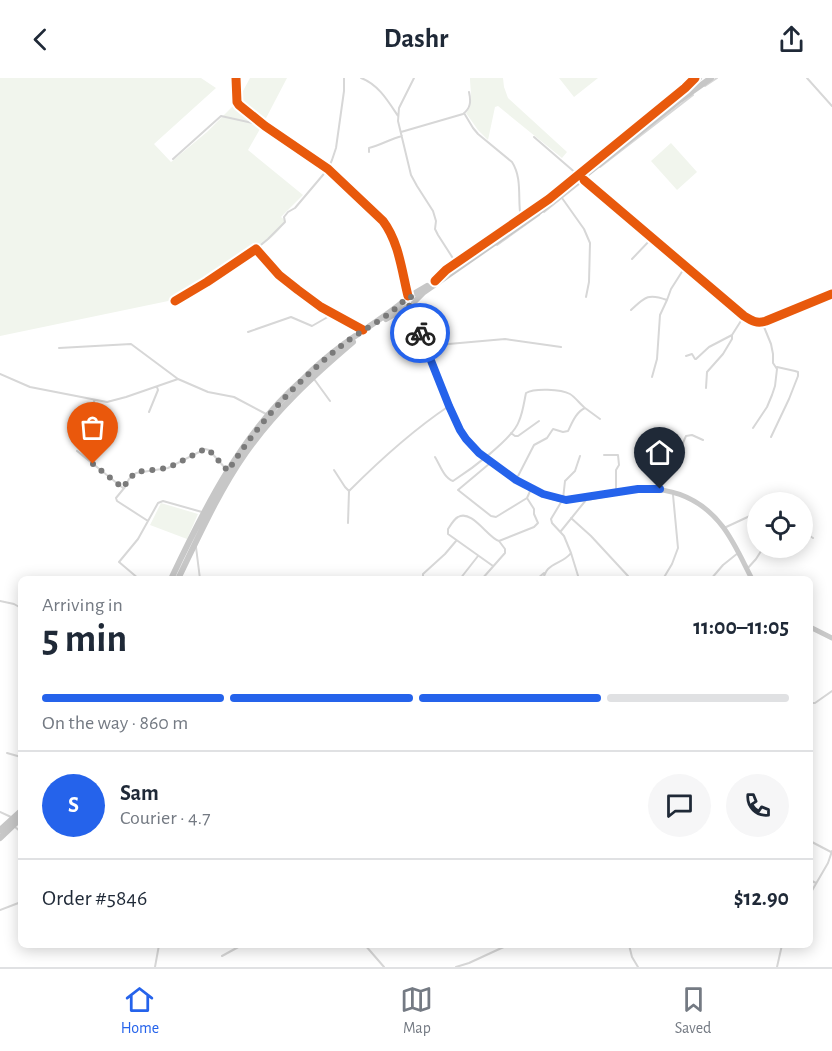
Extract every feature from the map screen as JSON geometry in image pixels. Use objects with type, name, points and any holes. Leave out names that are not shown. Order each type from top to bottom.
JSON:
[{"type":"highway","points":[[179,576],[243,456],[277,414],[312,377],[353,342],[435,281],[560,193],[663,110],[697,78]]},
{"type":"highway","points":[[172,576],[228,471],[248,440],[300,381],[363,330],[424,292],[458,265],[545,207],[711,78]]},
{"type":"highway","points":[[0,838],[13,826],[17,818]]},
{"type":"highway","points":[[0,830],[17,818]]},
{"type":"main road","points":[[409,301],[412,315],[460,430],[488,460],[531,489],[563,499],[638,489],[660,489],[698,503],[724,528],[750,576]]},
{"type":"main road","points":[[813,628],[832,638]]},
{"type":"street","points":[[236,78],[237,102],[265,126],[328,169],[375,212],[389,229],[399,258],[409,301]]},
{"type":"street","points":[[175,301],[256,249],[279,229],[285,222],[284,218],[288,212],[295,208],[328,169],[336,148],[344,78]]},
{"type":"street","points":[[361,78],[378,89],[398,116],[411,175],[433,211],[438,235],[458,265]]},
{"type":"street","points":[[398,116],[414,78]]},
{"type":"street","points":[[458,265],[549,199],[697,78]]},
{"type":"street","points":[[711,78],[717,78]]},
{"type":"street","points":[[435,281],[446,270],[505,240],[717,78]]},
{"type":"street","points":[[807,78],[832,106]]},
{"type":"street","points":[[369,152],[369,148],[402,134],[464,113],[469,107],[469,92]]},
{"type":"street","points":[[464,113],[478,134],[513,162],[516,167],[521,219]]},
{"type":"street","points":[[173,159],[221,116],[265,126]]},
{"type":"street","points":[[534,137],[578,175]]},
{"type":"street","points":[[584,180],[753,322],[762,322],[832,294]]},
{"type":"street","points":[[562,198],[584,229],[590,243],[590,282],[586,297]]},
{"type":"street","points":[[632,259],[652,238]]},
{"type":"street","points":[[256,249],[279,275],[321,307],[363,330]]},
{"type":"street","points":[[652,377],[657,359],[660,315],[671,289],[685,267]]},
{"type":"street","points":[[631,310],[649,296],[667,300]]},
{"type":"street","points":[[248,332],[291,317],[312,326],[333,314]]},
{"type":"street","points":[[706,388],[707,372],[723,354],[744,316]]},
{"type":"street","points":[[762,322],[772,349],[773,363],[777,367],[798,372],[789,399],[771,437]]},
{"type":"street","points":[[686,356],[692,354],[696,359],[709,347],[732,335]]},
{"type":"street","points":[[426,346],[505,339],[561,347]]},
{"type":"street","points":[[59,348],[131,344],[178,379],[208,392],[234,396],[269,415]]},
{"type":"street","points":[[753,428],[768,407],[775,386],[777,367]]},
{"type":"street","points":[[0,374],[30,387],[107,402],[178,379]]},
{"type":"street","points":[[312,377],[330,401]]},
{"type":"street","points":[[149,412],[158,390],[157,387]]},
{"type":"street","points":[[531,489],[527,498],[494,517],[458,491],[472,479],[511,434],[519,421],[527,391],[546,390],[567,393],[600,419]]},
{"type":"street","points":[[68,429],[98,422],[95,416],[94,400]]},
{"type":"street","points":[[348,523],[349,491],[404,439],[449,406]]},
{"type":"street","points":[[516,480],[534,445],[547,438],[553,429],[568,431],[579,413],[585,408]]},
{"type":"street","points":[[511,434],[518,436],[539,421]]},
{"type":"street","points":[[660,489],[663,470],[680,452],[686,436],[692,435],[703,440]]},
{"type":"street","points":[[148,521],[117,501],[116,498],[136,472],[168,468],[205,449],[209,450],[228,471]]},
{"type":"street","points":[[77,451],[123,488]]},
{"type":"street","points":[[604,455],[618,456],[616,493]]},
{"type":"street","points":[[435,456],[445,475],[453,481],[488,460]]},
{"type":"street","points":[[578,576],[571,553],[561,532],[551,519],[563,499],[565,481],[575,471],[580,456]]},
{"type":"street","points":[[334,470],[349,491]]},
{"type":"street","points":[[665,576],[678,548],[673,492]]},
{"type":"street","points":[[561,532],[587,497]]},
{"type":"street","points":[[499,541],[534,527],[538,523],[534,509],[527,498]]},
{"type":"street","points":[[136,576],[119,562],[138,539],[158,503],[163,501],[205,513]]},
{"type":"street","points":[[485,576],[506,551],[499,541],[490,536],[478,522],[462,516],[458,517],[447,531],[448,534],[493,566]]},
{"type":"street","points":[[571,518],[628,576]]},
{"type":"street","points":[[724,528],[747,518]]},
{"type":"street","points":[[423,576],[456,541]]},
{"type":"street","points":[[195,544],[200,576]]},
{"type":"street","points":[[540,576],[549,567],[563,561],[571,553]]},
{"type":"street","points":[[714,576],[738,553]]},
{"type":"street","points":[[462,576],[478,556]]},
{"type":"street","points":[[747,569],[757,558]]},
{"type":"street","points":[[544,576],[546,571]]},
{"type":"street","points":[[0,601],[18,606]]},
{"type":"street","points":[[813,703],[832,692]]},
{"type":"street","points":[[7,753],[18,756]]},
{"type":"street","points":[[0,812],[17,818]]},
{"type":"street","points":[[13,826],[18,830]]},
{"type":"street","points":[[813,842],[832,852],[813,888]]},
{"type":"street","points":[[0,910],[18,903]]},
{"type":"street","points":[[155,967],[158,948]]},
{"type":"street","points":[[222,956],[237,948]]},
{"type":"street","points":[[367,948],[383,967]]},
{"type":"street","points":[[456,967],[502,948]]},
{"type":"street","points":[[630,948],[638,967]]},
{"type":"street","points":[[777,967],[781,948]]},
{"type":"shaded area","points":[[0,78],[201,78],[216,88],[154,144],[171,162],[207,132],[237,102],[250,78],[287,78],[248,150],[303,195],[281,217],[286,221],[266,242],[199,286],[173,300],[0,336]]},
{"type":"shaded area","points":[[470,78],[503,78],[508,98],[567,152],[562,158],[498,106],[495,107],[488,140],[466,113],[471,101]]},
{"type":"shaded area","points":[[559,78],[598,78],[574,97]]},
{"type":"shaded area","points":[[671,143],[697,172],[677,190],[651,161]]},
{"type":"shaded area","points":[[161,503],[198,514],[187,539],[150,525]]},
{"type":"cycle path","points":[[236,78],[239,105],[265,126],[328,169],[383,221],[393,238],[408,296]]},
{"type":"cycle path","points":[[435,281],[446,270],[549,199],[695,78]]},
{"type":"cycle path","points":[[584,180],[752,321],[766,321],[832,294]]},
{"type":"cycle path","points":[[175,301],[256,249],[279,275],[298,290],[321,307],[363,330]]},
{"type":"way so far","points":[[93,464],[123,488],[138,471],[158,471],[168,468],[205,449],[208,449],[228,471],[248,440],[300,381],[343,345],[409,296],[414,302],[409,306],[420,333]]},
{"type":"route","points":[[420,333],[460,430],[479,453],[516,480],[543,494],[566,500],[638,489],[660,489]]}]
